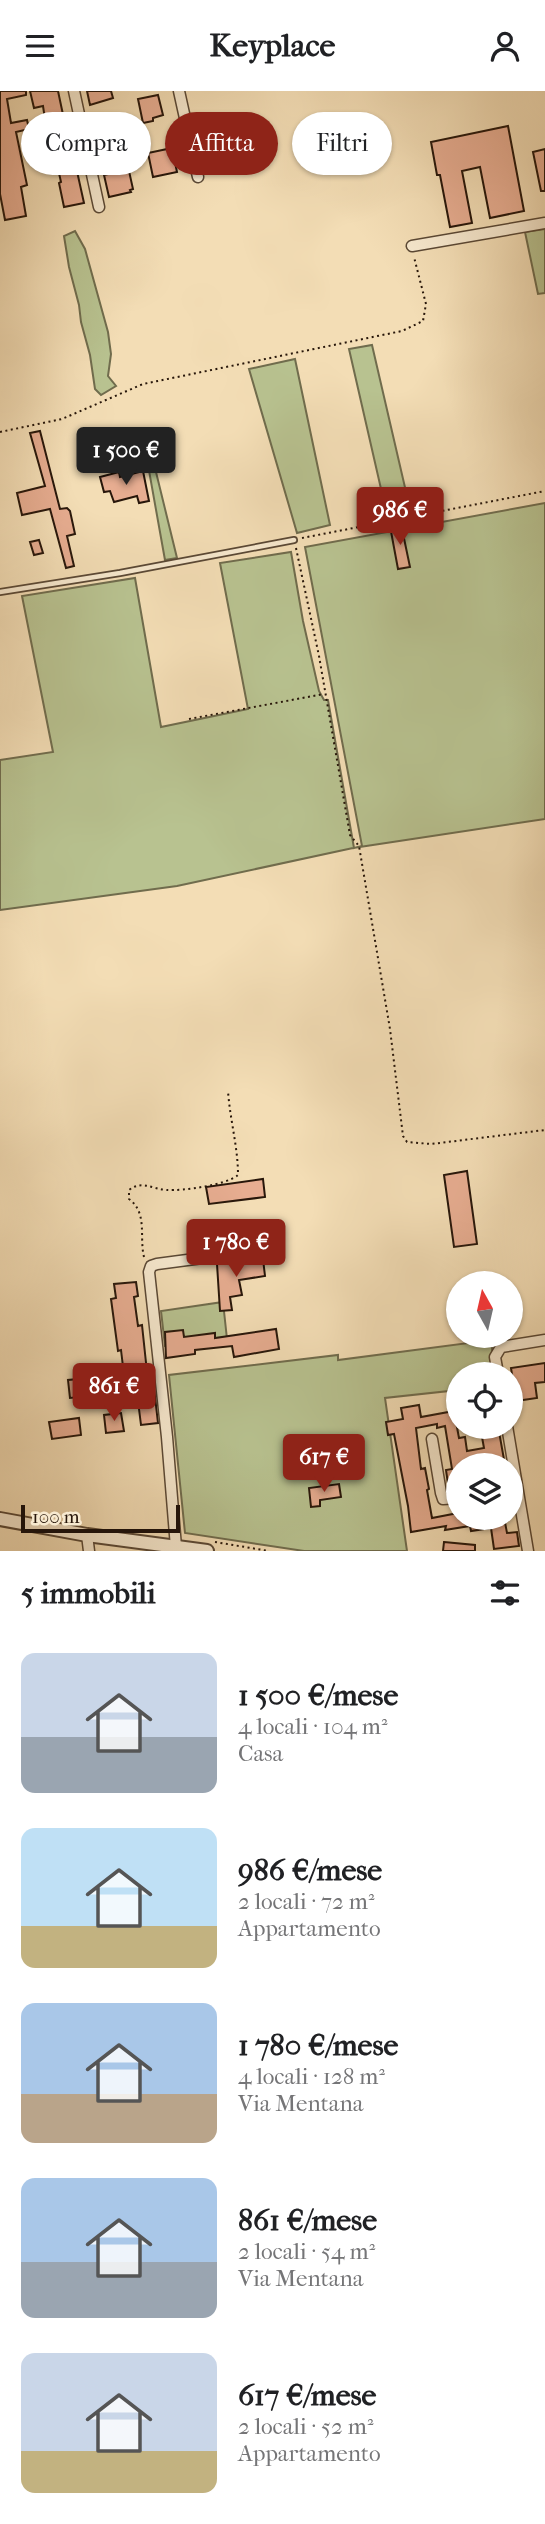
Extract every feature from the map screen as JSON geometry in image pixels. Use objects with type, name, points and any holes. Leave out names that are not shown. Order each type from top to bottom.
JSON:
[{"type":"street","points":[[74,91],[99,207]]},
{"type":"street","points":[[179,91],[198,177]]},
{"type":"street","points":[[412,246],[545,223]]},
{"type":"street","points":[[176,1547],[149,1272],[151,1266],[225,1255]]},
{"type":"street","points":[[496,1362],[495,1357],[501,1347],[545,1340]]},
{"type":"street","points":[[432,1439],[441,1493],[443,1499],[446,1499]]},
{"type":"street","points":[[0,1519],[87,1535],[176,1547],[207,1546]]},
{"type":"street","points":[[523,1528],[528,1551]]},
{"type":"street","points":[[87,1535],[89,1551]]},
{"type":"lane","points":[[0,592],[120,573],[294,540]]},
{"type":"path","points":[[0,432],[62,419],[143,384],[418,326],[423,321],[426,304],[412,246]]},
{"type":"path","points":[[545,491],[294,540],[350,835],[359,846],[390,1029],[403,1136],[407,1142],[431,1145],[545,1130]]},
{"type":"path","points":[[189,719],[325,694]]},
{"type":"path","points":[[151,1266],[143,1256],[142,1222],[139,1212],[129,1199],[129,1190],[140,1184],[168,1190],[226,1183],[235,1179],[238,1175],[238,1154],[229,1111],[229,1091]]},
{"type":"path","points":[[207,1546],[269,1551]]},
{"type":"green space","points":[[545,229],[545,293],[538,294],[525,232]]},
{"type":"green space","points":[[75,231],[85,249],[108,332],[111,354],[108,376],[116,386],[101,395],[95,389],[64,236]]},
{"type":"green space","points":[[372,345],[410,509],[387,515],[349,349]]},
{"type":"green space","points":[[295,359],[330,525],[297,533],[249,369]]},
{"type":"green space","points":[[148,465],[156,472],[177,558],[165,560]]},
{"type":"green space","points":[[545,503],[545,819],[356,848],[362,846],[305,547]]},
{"type":"green space","points":[[291,552],[319,691],[324,700],[328,700],[354,848],[177,886],[0,910],[0,760],[53,752],[22,596],[135,578],[161,727],[248,709],[220,563]]},
{"type":"green space","points":[[223,1302],[227,1339],[165,1346],[161,1311]]},
{"type":"green space","points":[[446,1346],[446,1348],[492,1348],[494,1362],[446,1362],[446,1391],[385,1398],[407,1551],[304,1551],[185,1533],[169,1375],[338,1355],[338,1360]]},
{"type":"building","points":[[0,91],[26,91],[26,95],[7,99],[11,123],[21,121],[21,131],[16,132],[21,156],[21,175],[25,175],[27,185],[21,187],[26,216],[5,220],[0,194]]},
{"type":"building","points":[[30,91],[58,91],[62,112],[44,112],[43,106],[34,108]]},
{"type":"building","points":[[87,91],[111,91],[113,98],[90,105]]},
{"type":"building","points":[[158,95],[163,115],[151,121],[151,112],[141,112],[138,99]]},
{"type":"building","points":[[508,126],[524,211],[490,218],[480,167],[462,171],[472,223],[450,227],[431,142]]},
{"type":"building","points":[[165,149],[165,174],[153,177],[151,152]]},
{"type":"building","points":[[545,149],[545,191],[541,191],[533,152]]},
{"type":"building","points":[[59,175],[78,175],[84,203],[64,207],[59,183]]},
{"type":"building","points":[[104,175],[130,175],[133,189],[131,192],[109,197]]},
{"type":"building","points":[[40,431],[60,509],[67,508],[70,511],[75,534],[67,536],[74,566],[66,568],[50,509],[22,515],[17,493],[45,486],[30,433]]},
{"type":"building","points":[[143,471],[149,501],[139,503],[137,496],[114,502],[110,491],[104,492],[100,477],[119,472],[120,477]]},
{"type":"building","points":[[401,524],[410,567],[398,569],[390,526]]},
{"type":"building","points":[[39,540],[43,553],[34,555],[30,542]]},
{"type":"building","points":[[467,1171],[477,1244],[454,1247],[444,1175]]},
{"type":"building","points":[[263,1179],[265,1197],[209,1204],[206,1187]]},
{"type":"building","points":[[263,1259],[265,1276],[239,1280],[242,1295],[230,1297],[232,1310],[220,1311],[217,1264]]},
{"type":"building","points":[[136,1282],[138,1296],[134,1297],[138,1326],[142,1325],[147,1372],[152,1371],[158,1423],[141,1425],[136,1385],[97,1390],[98,1395],[70,1398],[68,1380],[124,1375],[111,1299],[116,1298],[114,1284]]},
{"type":"building","points":[[276,1329],[279,1349],[234,1357],[232,1346],[195,1350],[195,1354],[166,1358],[165,1332],[183,1330],[184,1337],[215,1333],[215,1338]]},
{"type":"building","points":[[545,1363],[545,1382],[535,1383],[537,1398],[523,1400],[523,1366]]},
{"type":"building","points":[[419,1405],[421,1417],[446,1412],[446,1432],[445,1426],[437,1428],[437,1424],[416,1428],[421,1469],[425,1468],[432,1518],[446,1515],[446,1526],[411,1532],[394,1434],[388,1435],[386,1422],[403,1419],[401,1408]]},
{"type":"building","points":[[121,1413],[124,1431],[106,1433],[104,1415]]},
{"type":"building","points":[[79,1418],[81,1435],[52,1439],[49,1422]]},
{"type":"building","points":[[447,1439],[465,1439],[467,1451],[484,1448],[482,1439],[500,1439],[503,1453],[449,1453]]},
{"type":"building","points":[[339,1484],[341,1497],[320,1500],[320,1506],[311,1507],[309,1488]]},
{"type":"building","points":[[491,1530],[517,1532],[519,1546],[494,1549]]},
{"type":"building","points":[[444,1542],[475,1545],[475,1551],[443,1551]]}]
